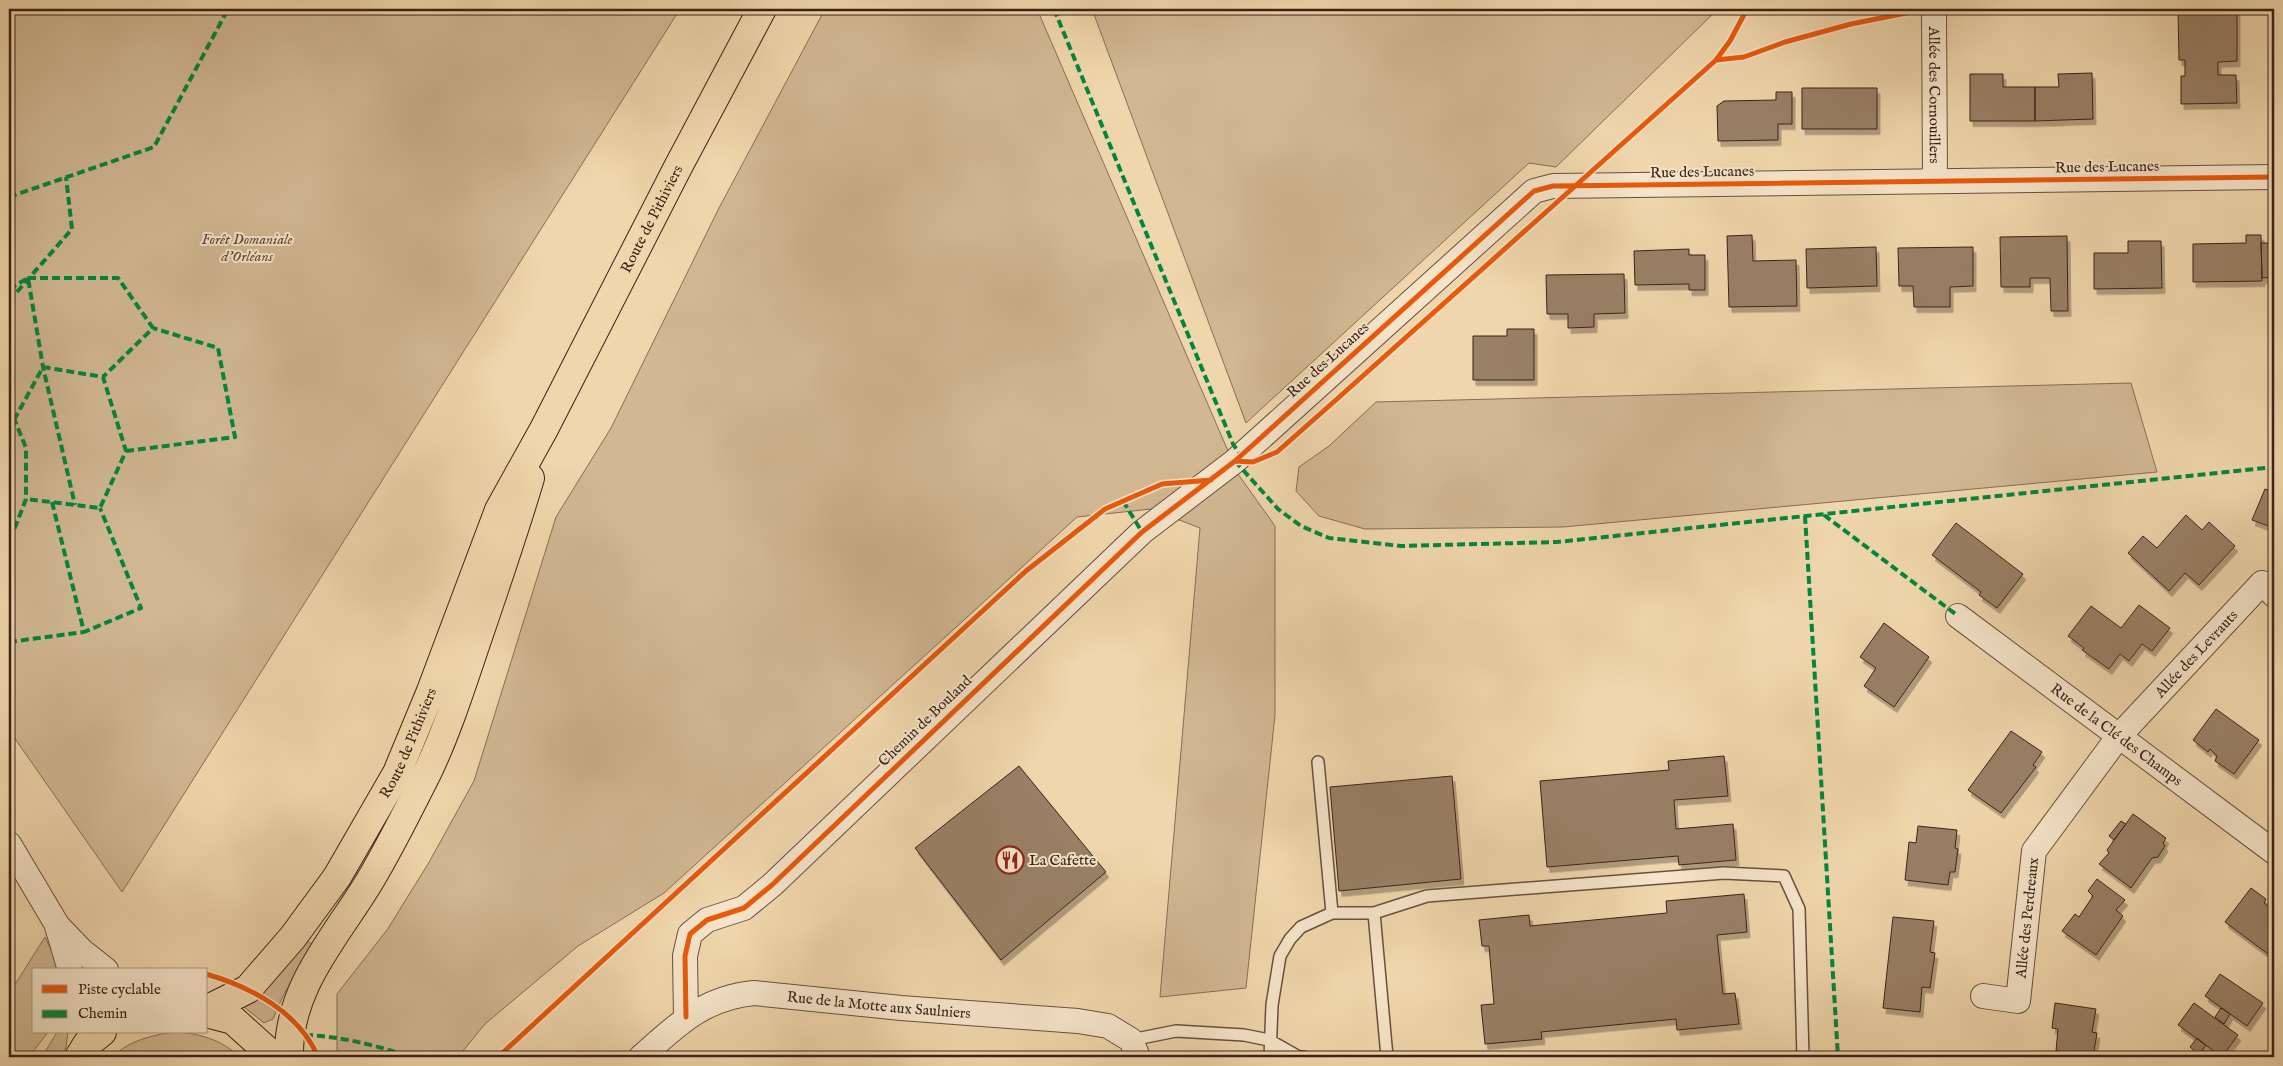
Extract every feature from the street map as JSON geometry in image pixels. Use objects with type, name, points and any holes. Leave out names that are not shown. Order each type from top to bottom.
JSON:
[{"type":"main road","name":"Route de Pithiviers","points":[[208,1010],[248,989],[293,937],[337,878],[397,773],[431,691],[499,510],[544,429],[678,167],[762,9]]},
{"type":"main road","name":"Route de Pithiviers","points":[[289,1057],[289,1046],[301,992],[314,966],[375,873],[429,770],[465,676],[517,520],[544,429]]},
{"type":"main road","points":[[208,1012],[233,1020],[272,1053],[274,1057]]},
{"type":"main road","points":[[78,1057],[86,1044],[99,1034]]},
{"type":"street","name":"Allée des Cornouillers","points":[[1934,9],[1936,181]]},
{"type":"street","name":"Rue des Lucanes","points":[[1235,461],[1534,191],[1553,186],[2274,177]]},
{"type":"street","name":"Chemin de Bouland","points":[[686,1017],[685,956],[690,934],[707,920],[744,908],[772,885],[1142,532],[1235,461]]},
{"type":"street","name":"Allée des Levrauts","points":[[2119,736],[2262,583],[2274,594]]},
{"type":"street","name":"Rue de la Clé des Champs","points":[[1958,616],[2274,852]]},
{"type":"street","name":"Allée des Perdreaux","points":[[1983,996],[2018,1001],[2034,851],[2119,736]]},
{"type":"street","points":[[9,844],[56,924],[82,951],[103,968]]},
{"type":"street","points":[[56,924],[69,968]]},
{"type":"street","name":"Rue de la Motte aux Saulniers","points":[[641,1057],[686,1017],[731,995],[754,993],[901,1008],[1078,1021],[1108,1026],[1134,1049]]},
{"type":"street","points":[[78,1034],[78,1057]]},
{"type":"lane","points":[[1318,762],[1332,913]]},
{"type":"lane","points":[[1270,1057],[1269,1040],[1280,956],[1290,939],[1301,927],[1332,913],[1374,913],[1427,896],[1724,873],[1784,876],[1799,909],[1803,1057]]},
{"type":"lane","points":[[1374,913],[1387,1057]]},
{"type":"lane","points":[[1134,1049],[1176,1031],[1244,1035],[1269,1040],[1299,1057],[1304,1057]]},
{"type":"green space","name":"Forêt Domaniale d'Orléans","points":[[9,9],[680,9],[122,892],[9,730]]},
{"type":"green space","points":[[825,9],[1037,9],[1238,474],[1275,526],[1275,715],[1246,988],[1160,997],[1200,528],[1151,509],[1077,517],[664,893],[578,946],[485,1024],[458,1057],[337,1057],[337,994],[387,930],[428,864],[474,781],[556,517],[611,428],[719,208]]},
{"type":"green space","points":[[1092,9],[1718,9],[1556,167],[1529,163],[1246,423]]},
{"type":"green space","points":[[2131,383],[2157,472],[1563,527],[1365,529],[1319,516],[1296,491],[1299,467],[1329,446],[1376,402]]},
{"type":"green space","points":[[45,937],[60,968],[32,968],[32,1034],[46,1034],[29,1057],[9,1057],[9,994]]},
{"type":"green space","points":[[301,937],[312,944],[283,996],[273,1019],[264,1023],[239,1003]]},
{"type":"green space","points":[[56,1034],[68,1034],[62,1057],[42,1057]]},
{"type":"green space","points":[[163,1034],[200,1035],[225,1046],[239,1057],[113,1057],[126,1046],[149,1037]]},
{"type":"green space","points":[[1165,1054],[1231,1054],[1231,1057],[1165,1057]]},
{"type":"building","points":[[2178,9],[2237,9],[2237,61],[2218,62],[2218,75],[2236,75],[2237,103],[2181,104],[2181,76],[2185,76],[2185,60],[2179,60]]},
{"type":"building","points":[[2092,73],[2093,119],[2035,121],[2035,87],[2059,87],[2058,74]]},
{"type":"building","points":[[1970,74],[2003,74],[2003,87],[2035,87],[2035,121],[1970,121]]},
{"type":"building","points":[[1802,88],[1877,88],[1877,129],[1802,129]]},
{"type":"building","points":[[1776,92],[1792,92],[1792,124],[1778,124],[1778,140],[1718,141],[1717,106],[1724,101],[1776,100]]},
{"type":"building","points":[[1752,235],[1753,261],[1796,260],[1797,306],[1729,307],[1727,236]]},
{"type":"building","points":[[2246,235],[2261,235],[2262,281],[2193,282],[2193,244],[2246,243]]},
{"type":"building","points":[[2067,236],[2068,311],[2051,311],[2050,278],[2030,278],[2030,287],[2001,287],[2000,237]]},
{"type":"building","points":[[2128,241],[2161,241],[2162,288],[2094,289],[2094,253],[2128,253]]},
{"type":"building","points":[[2261,243],[2274,243],[2274,277],[2262,278]]},
{"type":"building","points":[[1876,247],[1877,286],[1807,288],[1806,249]]},
{"type":"building","points":[[1973,247],[1973,286],[1950,287],[1950,307],[1914,307],[1913,286],[1899,286],[1898,248]]},
{"type":"building","points":[[1689,249],[1689,255],[1705,255],[1705,290],[1689,290],[1689,284],[1635,285],[1634,251]]},
{"type":"building","points":[[1624,274],[1625,313],[1594,314],[1594,327],[1568,328],[1568,314],[1547,314],[1546,275]]},
{"type":"building","points":[[1507,329],[1534,329],[1534,380],[1473,380],[1473,336],[1507,336]]},
{"type":"building","points":[[2265,489],[2274,492],[2274,528],[2252,520]]},
{"type":"building","points":[[2186,515],[2202,530],[2209,522],[2235,546],[2199,585],[2185,573],[2169,591],[2128,553],[2143,536],[2157,548]]},
{"type":"building","points":[[1956,523],[2023,574],[1997,608],[1979,595],[1981,592],[1932,555]]},
{"type":"building","points":[[2139,605],[2170,628],[2152,651],[2142,644],[2129,661],[2120,654],[2109,669],[2082,650],[2084,648],[2068,636],[2091,606],[2121,628]]},
{"type":"building","points":[[1884,623],[1929,657],[1894,707],[1864,686],[1876,668],[1860,657]]},
{"type":"building","points":[[2216,709],[2259,740],[2234,774],[2215,761],[2217,756],[2210,749],[2208,752],[2193,740]]},
{"type":"building","points":[[2011,731],[2042,752],[2033,765],[2036,767],[2001,813],[1968,790]]},
{"type":"building","points":[[1724,756],[1728,796],[1674,800],[1676,829],[1733,824],[1736,860],[1679,865],[1678,856],[1547,867],[1540,781],[1669,770],[1668,761]]},
{"type":"building","name":"La Cafette","points":[[1019,766],[1106,872],[1001,960],[915,848]]},
{"type":"building","points":[[1452,776],[1461,879],[1339,891],[1330,787]]},
{"type":"building","points":[[2133,814],[2166,838],[2163,843],[2165,846],[2158,857],[2152,858],[2131,888],[2099,864],[2109,853],[2107,850]]},
{"type":"building","points":[[2121,821],[2126,824],[2114,840],[2109,836]]},
{"type":"building","points":[[1918,826],[1957,830],[1955,848],[1958,849],[1955,872],[1950,872],[1948,885],[1905,880],[1909,842],[1916,843]]},
{"type":"building","points":[[2097,879],[2125,900],[2116,910],[2123,916],[2096,955],[2062,931],[2075,914],[2079,917],[2093,896],[2088,891]]},
{"type":"building","points":[[2251,888],[2266,899],[2264,903],[2274,911],[2274,954],[2272,957],[2225,922]]},
{"type":"building","points":[[1744,894],[1747,932],[1717,935],[1723,994],[1735,993],[1739,1024],[1677,1030],[1676,1019],[1541,1032],[1542,1039],[1485,1044],[1481,1005],[1494,1004],[1489,946],[1482,946],[1479,920],[1529,915],[1530,926],[1667,913],[1666,901]]},
{"type":"building","points":[[1893,917],[1934,921],[1930,952],[1935,953],[1930,988],[1922,987],[1920,1012],[1883,1008]]},
{"type":"building","points":[[2220,974],[2263,1003],[2247,1026],[2205,996]]},
{"type":"building","points":[[2055,1003],[2096,1009],[2092,1032],[2097,1033],[2093,1057],[2059,1057],[2060,1051],[2056,1051],[2058,1029],[2052,1028]]},
{"type":"building","points":[[2194,1003],[2238,1035],[2222,1057],[2178,1025]]},
{"type":"building","points":[[2221,1008],[2230,1014],[2224,1024],[2215,1017]]},
{"type":"building","points":[[2197,1038],[2206,1045],[2199,1055],[2190,1047]]},
{"type":"marked path","points":[[9,197],[154,147],[228,9]]},
{"type":"marked path","points":[[1054,9],[1233,444],[1241,456]]},
{"type":"marked path","points":[[9,301],[72,229],[66,177]]},
{"type":"marked path","points":[[28,278],[118,278],[153,328],[103,377]]},
{"type":"marked path","points":[[9,289],[28,278],[43,367],[75,505]]},
{"type":"marked path","points":[[126,451],[235,437],[218,348],[153,328]]},
{"type":"marked path","points":[[14,420],[43,367],[103,377],[126,451],[100,508],[26,499]]},
{"type":"marked path","points":[[9,406],[26,448],[26,499],[9,543]]},
{"type":"marked path","points":[[1235,461],[1278,509],[1301,526],[1329,538],[1401,546],[1557,542],[2274,467]]},
{"type":"marked path","points":[[1123,501],[1142,532]]},
{"type":"marked path","points":[[52,502],[84,632],[141,608],[100,508]]},
{"type":"marked path","points":[[1824,515],[1958,616]]},
{"type":"marked path","points":[[1805,516],[1838,1057]]},
{"type":"marked path","points":[[9,642],[84,632]]},
{"type":"marked path","points":[[305,1035],[359,1042],[412,1057]]},
{"type":"cycle path","points":[[1235,461],[1253,462],[1277,452],[1716,60],[1730,41],[1747,9]]},
{"type":"cycle path","points":[[1716,60],[1744,57],[1785,42],[1851,24],[1926,9]]},
{"type":"cycle path","points":[[686,1017],[685,956],[690,934],[707,920],[744,908],[772,885],[1142,532],[1235,461],[1534,191],[1553,186],[2274,177]]},
{"type":"cycle path","points":[[498,1057],[1026,571],[1105,509],[1162,484],[1211,480]]},
{"type":"cycle path","points":[[208,975],[223,979],[256,994],[286,1014],[310,1041],[318,1057]]},
{"type":"place","name":"La Cafette","points":[[1010,860]]}]
